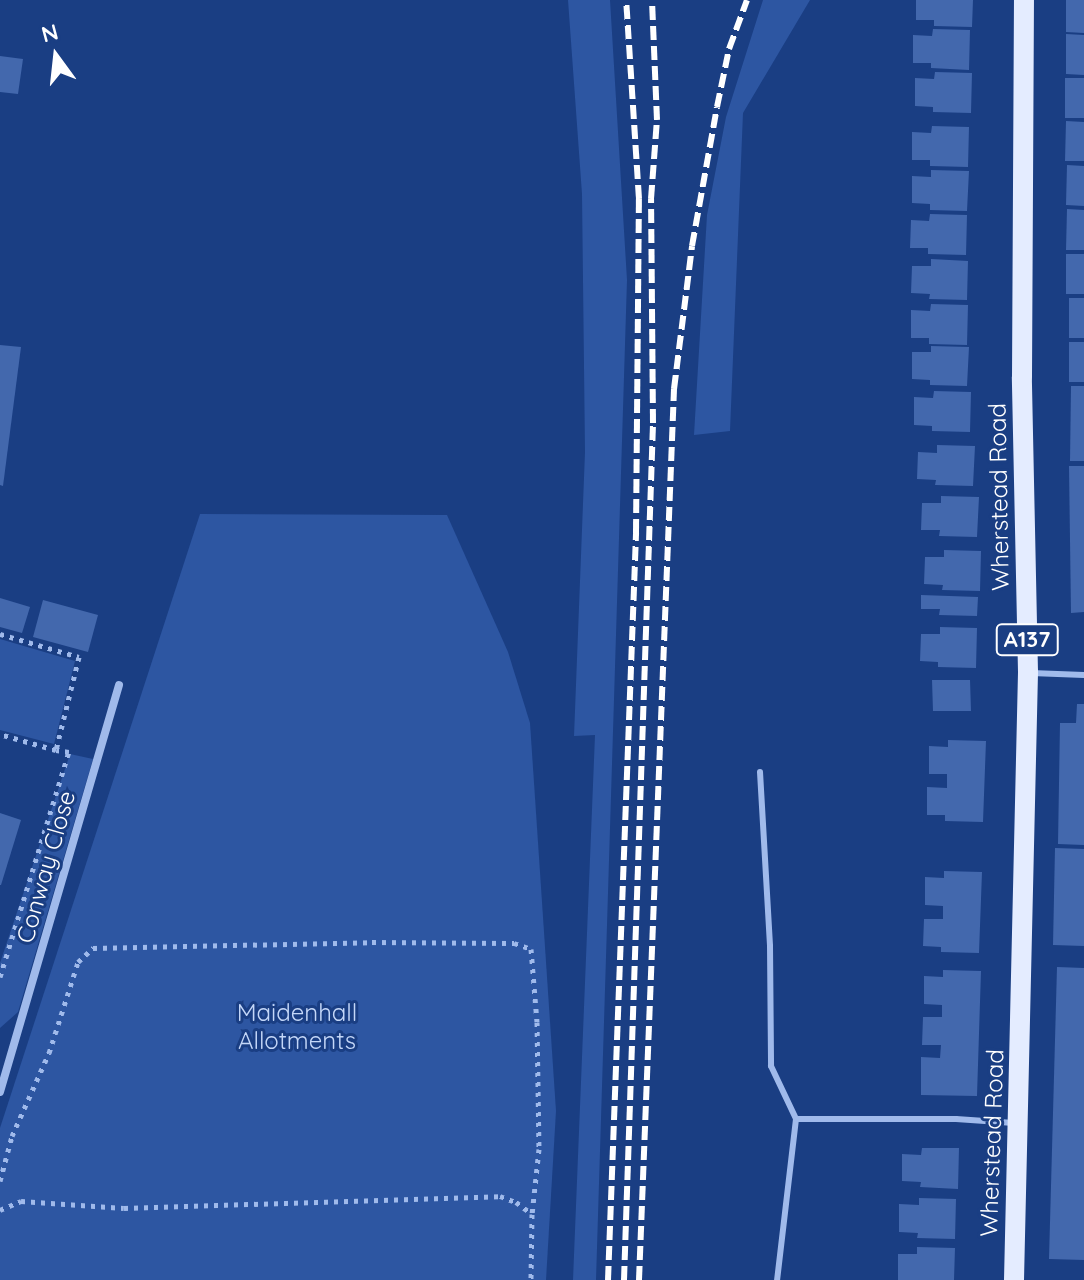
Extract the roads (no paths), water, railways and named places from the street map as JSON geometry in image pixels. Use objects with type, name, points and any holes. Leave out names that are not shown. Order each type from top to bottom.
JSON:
[{"type":"main road","name":"Wherstead Road","points":[[1014,1280],[1028,672],[1022,347],[1024,0]]},
{"type":"street","name":"Conway Close","points":[[0,1092],[5,1058],[119,685]]},
{"type":"lane","points":[[1028,672],[1084,675]]},
{"type":"lane","points":[[760,772],[770,946],[771,1066],[796,1119],[777,1280]]},
{"type":"lane","points":[[796,1119],[956,1119],[1018,1123]]},
{"type":"railway","points":[[608,1280],[636,533],[639,199],[626,0]]},
{"type":"railway","points":[[624,1280],[653,423],[651,199],[657,120],[652,0]]},
{"type":"railway","points":[[639,1280],[674,389],[692,246],[717,107],[729,49],[747,0]]},
{"type":"park label","name":"Maidenhall Allotments","points":[[297,1027]]}]
